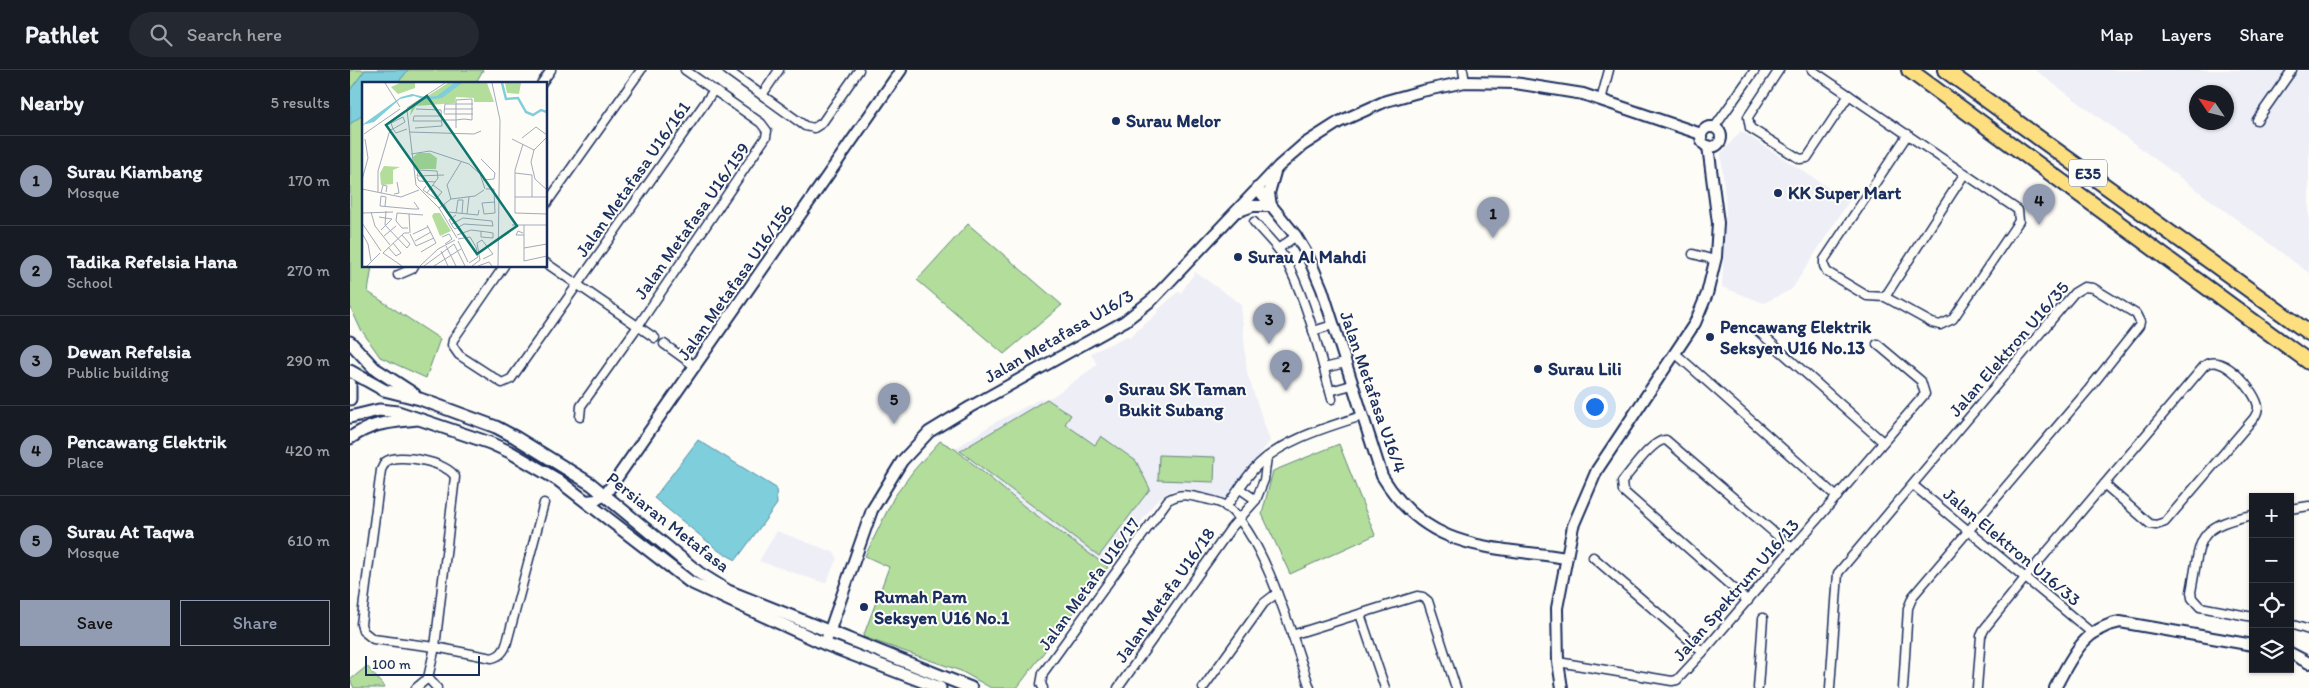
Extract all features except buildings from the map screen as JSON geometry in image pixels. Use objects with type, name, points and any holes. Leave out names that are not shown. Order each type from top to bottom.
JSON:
[{"type":"highway","name":"E35","points":[[1909,70],[2309,362]]},
{"type":"highway","name":"E35","points":[[1944,70],[2309,333]]},
{"type":"main road","points":[[350,342],[374,368],[420,399]]},
{"type":"main road","name":"Persiaran Metafasa","points":[[350,371],[384,390],[420,399],[496,427],[566,468],[605,495],[699,573],[728,591],[830,630],[971,688]]},
{"type":"main road","points":[[350,384],[350,399]]},
{"type":"main road","name":"Persiaran Metafasa","points":[[350,417],[379,410],[398,412],[510,452],[558,480],[586,500],[690,582],[825,644],[940,688]]},
{"type":"main road","points":[[350,438],[367,426],[385,422],[422,419]]},
{"type":"street","points":[[542,82],[550,70]]},
{"type":"street","points":[[548,201],[640,70]]},
{"type":"street","points":[[685,70],[714,90]]},
{"type":"street","points":[[727,70],[805,126],[814,128],[822,123],[859,70]]},
{"type":"street","points":[[762,95],[780,70]]},
{"type":"street","name":"Jalan Metafasa U16/156","points":[[605,495],[696,367],[901,70]]},
{"type":"street","points":[[1463,70],[1464,82]]},
{"type":"street","points":[[1601,100],[1609,70]]},
{"type":"street","points":[[1714,128],[1755,70]]},
{"type":"street","points":[[1779,70],[1748,117],[1748,124],[1750,128],[1800,159],[1807,158],[1849,95]]},
{"type":"street","points":[[1812,70],[1908,134],[2018,210],[2019,221],[1954,319],[1940,325],[1932,323],[1885,297],[1867,296],[1827,272],[1824,266],[1824,260],[1908,134]]},
{"type":"street","points":[[2256,120],[2292,70]]},
{"type":"street","name":"Jalan Metafasa U16/3","points":[[825,644],[872,510],[902,461],[929,432],[970,407],[1125,321],[1153,299],[1276,169],[1303,145],[1339,122],[1386,101],[1464,82],[1515,83],[1583,94],[1701,134]]},
{"type":"street","name":"Jalan Metafasa U16/159","points":[[580,417],[581,406],[764,143],[767,131],[761,123],[714,90]]},
{"type":"street","name":"Jalan Metafasa U16/161","points":[[503,268],[453,340],[452,345],[459,355],[496,381],[505,383],[512,379],[714,90]]},
{"type":"street","points":[[1706,128],[1714,128],[1719,132],[1720,140],[1715,146],[1708,146],[1702,141],[1701,134],[1706,128]]},
{"type":"street","points":[[1562,688],[1558,662],[1556,608],[1573,526],[1597,470],[1676,354],[1695,323],[1707,294],[1715,260],[1718,223],[1708,146]]},
{"type":"street","points":[[1235,212],[1253,206],[1271,206],[1269,193],[1276,169]]},
{"type":"street","points":[[1885,297],[1965,174]]},
{"type":"street","name":"Jalan Metafasa U16/4","points":[[1257,188],[1296,236],[1308,256],[1322,289],[1382,476],[1394,496],[1408,512],[1427,526],[1453,539],[1566,558]]},
{"type":"street","points":[[1254,222],[1278,249],[1289,266],[1313,331],[1331,395],[1352,385]]},
{"type":"street","points":[[1278,249],[1296,236]]},
{"type":"street","points":[[1693,254],[1715,260]]},
{"type":"street","points":[[548,264],[655,338]]},
{"type":"street","points":[[398,275],[413,268]]},
{"type":"street","name":"Jalan Elektron U16/35","points":[[1913,485],[2079,288],[2093,288],[2136,314],[2140,322],[2137,331],[1968,530]]},
{"type":"street","points":[[1313,331],[1333,325]]},
{"type":"street","points":[[1758,331],[1883,442]]},
{"type":"street","points":[[664,344],[696,367]]},
{"type":"street","name":"Jalan Spektrum U16/13","points":[[1558,662],[1672,681],[1677,680],[1925,394],[1921,381],[1877,344]]},
{"type":"street","points":[[1676,354],[1837,496]]},
{"type":"street","points":[[1977,688],[1983,632],[2025,578],[2104,484],[2207,363],[2216,362],[2232,371],[2256,402],[2258,409],[2254,418],[2170,518],[2161,524],[2150,524],[2104,484]]},
{"type":"street","points":[[1324,368],[1345,363]]},
{"type":"street","points":[[1310,688],[1277,593],[1251,538],[1226,507],[1254,469],[1268,458],[1312,432],[1362,416]]},
{"type":"street","points":[[1748,600],[1623,491],[1622,482],[1639,461],[1658,441],[1666,440],[1792,548]]},
{"type":"street","points":[[416,688],[428,678],[435,647],[456,482],[453,472],[446,467],[418,460],[394,457],[385,462],[381,470],[362,616],[362,630],[373,639],[435,647],[492,658],[497,657],[505,648],[544,503]]},
{"type":"street","points":[[1240,489],[1256,500],[1264,480],[1268,458]]},
{"type":"street","points":[[1830,688],[1838,573],[1913,485]]},
{"type":"street","name":"Jalan Elektron U16/33","points":[[1913,485],[2092,633]]},
{"type":"street","name":"Jalan Metafa U16/17","points":[[1043,688],[1041,684],[1043,673],[1168,500],[1176,495],[1185,494],[1217,502],[1226,507]]},
{"type":"street","points":[[586,500],[596,500],[605,495]]},
{"type":"street","points":[[603,514],[602,504],[605,495]]},
{"type":"street","name":"Jalan Metafa U16/18","points":[[1118,688],[1238,520],[1256,500]]},
{"type":"street","points":[[2294,508],[2309,506]]},
{"type":"street","points":[[2249,516],[2217,525],[2206,533],[2201,542],[2191,592],[2192,598],[2200,607],[2249,616]]},
{"type":"street","points":[[1903,688],[1910,602],[1968,530]]},
{"type":"street","points":[[1593,556],[1703,652]]},
{"type":"street","points":[[1202,688],[1264,603],[1277,593]]},
{"type":"street","points":[[1292,635],[1418,596],[1423,597],[1428,601],[1456,688]]},
{"type":"street","points":[[1360,614],[1385,688]]},
{"type":"street","points":[[1758,688],[1763,618]]},
{"type":"street","points":[[2055,688],[2075,653],[2092,633],[2109,624],[2120,622],[2249,644]]},
{"type":"street","points":[[2294,625],[2309,630]]},
{"type":"street","points":[[2294,655],[2309,663]]},
{"type":"street","points":[[428,678],[437,688]]},
{"type":"shaded area","points":[[2035,70],[2309,70],[2309,273]]},
{"type":"shaded area","points":[[1741,131],[1849,201],[1792,289],[1764,303],[1722,287],[1726,209],[1721,154]]},
{"type":"shaded area","points":[[1195,272],[1241,304],[1247,373],[1270,441],[1225,500],[1185,488],[1172,490],[1157,500],[1108,567],[1025,507],[955,449],[994,423],[1040,399],[1052,397],[1097,365],[1091,353],[1127,336],[1130,337],[1159,312],[1158,310],[1178,292],[1181,293]]},
{"type":"shaded area","points":[[777,531],[835,553],[837,558],[827,581],[824,583],[759,561]]},
{"type":"green space","points":[[350,70],[483,70],[476,82],[362,82],[362,268],[372,268],[368,292],[440,339],[426,378],[380,357],[360,328],[350,306]]},
{"type":"green space","points":[[968,224],[1062,305],[1004,354],[917,280]]},
{"type":"green space","points":[[1047,399],[1071,415],[1065,424],[1095,445],[1101,436],[1136,461],[1150,489],[1099,556],[960,451]]},
{"type":"green space","points":[[940,441],[955,449],[1025,507],[1108,567],[1017,688],[991,688],[961,671],[863,637],[889,567],[865,556],[894,497],[914,470]]},
{"type":"green space","points":[[1339,444],[1375,535],[1290,574],[1262,514],[1273,471]]},
{"type":"green space","points":[[1159,455],[1215,457],[1214,482],[1158,480]]},
{"type":"green space","points":[[367,666],[385,688],[354,688],[350,680]]},
{"type":"water","points":[[365,70],[408,70],[399,82],[362,82],[362,115],[350,124],[350,90]]},
{"type":"water","points":[[698,440],[776,488],[777,504],[736,560],[719,551],[654,498]]},
{"type":"place","name":"Surau Melor","points":[[1116,121]]},
{"type":"place","name":"KK Super Mart","points":[[1778,193]]},
{"type":"place","name":"Pencawang Elektrik","points":[[2039,225]]},
{"type":"place","name":"Surau Kiambang","points":[[1493,238]]},
{"type":"place","name":"Surau Al Mahdi","points":[[1238,257]]},
{"type":"place","name":"Pencawang Elektrik Seksyen U16 No.13","points":[[1710,337]]},
{"type":"place","name":"Dewan Refelsia","points":[[1269,344]]},
{"type":"place","name":"Surau Lili","points":[[1538,369]]},
{"type":"place","name":"Tadika Refelsia Hana","points":[[1286,391]]},
{"type":"place","name":"Surau SK Taman Bukit Subang","points":[[1109,399]]},
{"type":"place","name":"Surau At Taqwa","points":[[894,424]]},
{"type":"place","name":"Rumah Pam Seksyen U16 No.1","points":[[864,607]]}]
